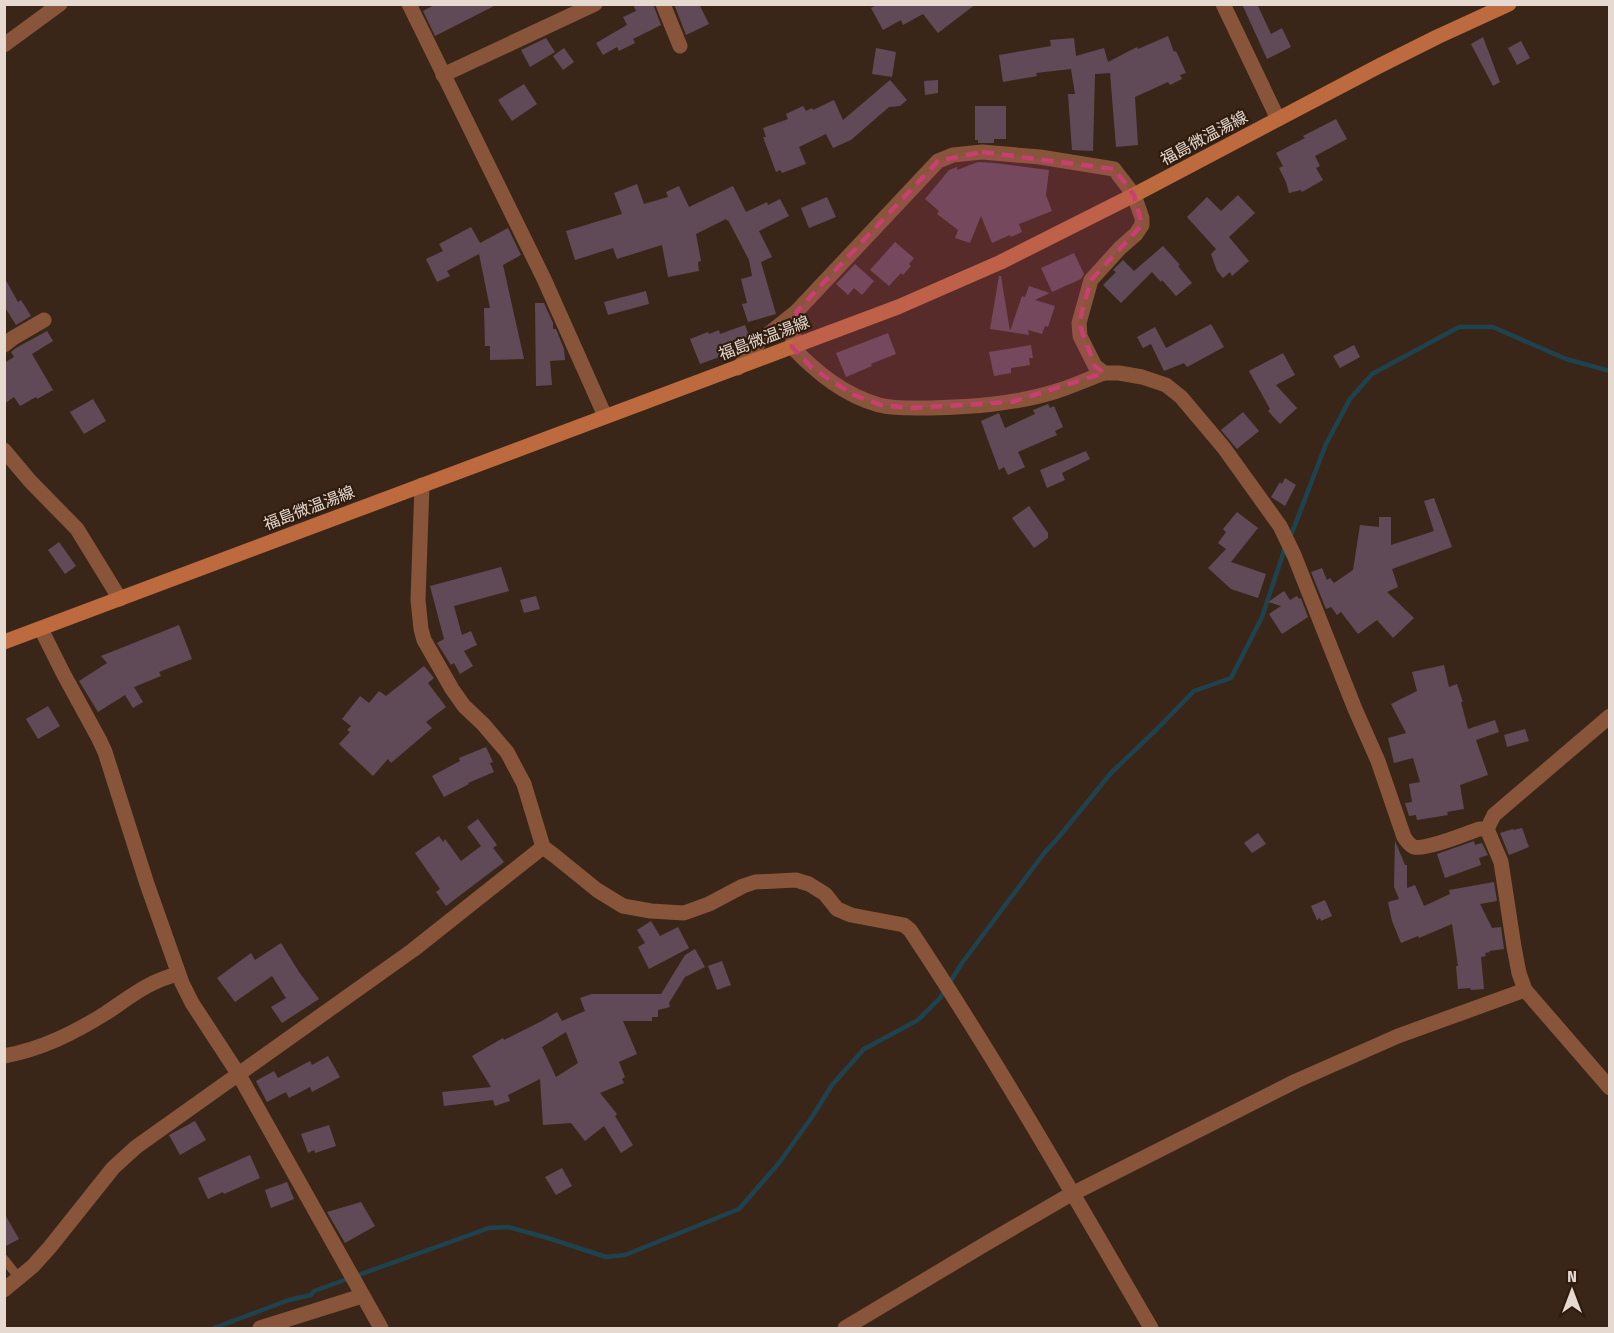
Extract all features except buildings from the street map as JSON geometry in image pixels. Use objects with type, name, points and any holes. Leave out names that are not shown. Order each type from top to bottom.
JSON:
[{"type":"main road","name":"福島微温湯線","points":[[4,642],[898,307],[1001,262],[1427,42],[1509,4]]},
{"type":"street","points":[[4,45],[60,4]]},
{"type":"street","points":[[409,4],[544,279],[604,417]]},
{"type":"street","points":[[443,75],[595,4]]},
{"type":"street","points":[[663,4],[680,46]]},
{"type":"street","points":[[1223,4],[1278,119]]},
{"type":"street","points":[[738,368],[760,340],[797,311],[938,161],[952,155],[982,152],[1028,156],[1114,169],[1134,195],[1142,218],[1142,225],[1091,280],[1079,323],[1080,336],[1095,366],[1104,373]]},
{"type":"street","points":[[797,311],[792,347],[812,368],[834,384],[880,405],[911,408],[1012,402],[1057,391],[1104,373],[1142,377],[1166,385],[1181,397],[1224,448],[1280,526],[1378,761],[1404,837],[1409,844],[1415,847],[1426,846],[1479,829],[1487,829]]},
{"type":"street","points":[[4,345],[44,320]]},
{"type":"street","points":[[4,450],[30,481],[77,529],[120,599]]},
{"type":"street","points":[[422,485],[418,600],[424,640],[464,706],[507,752],[524,784],[543,848],[555,855],[597,890],[623,906],[684,913],[755,882],[796,880],[809,884],[825,894],[837,909],[851,915],[904,925],[910,930],[989,1054],[1151,1329]]},
{"type":"street","points":[[41,629],[105,752],[178,974],[192,1003],[239,1075],[381,1329]]},
{"type":"street","points":[[1487,829],[1494,815],[1610,717]]},
{"type":"street","points":[[1487,829],[1502,862],[1514,947],[1519,974],[1525,990],[1610,1088]]},
{"type":"street","points":[[4,1290],[33,1266],[113,1168],[136,1147],[412,950],[543,848]]},
{"type":"street","points":[[4,1056],[34,1049],[69,1034],[146,986],[178,974]]},
{"type":"street","points":[[845,1329],[1072,1194],[1296,1081],[1398,1036],[1525,990]]},
{"type":"street","points":[[260,1329],[362,1296]]},
{"type":"lane","points":[[4,1259],[19,1278]]},
{"type":"highlighted area","points":[[982,152],[1114,169],[1134,195],[1142,225],[1091,280],[1079,323],[1095,366],[1104,373],[1012,402],[911,408],[881,405],[854,395],[812,368],[792,347],[797,311],[938,161]]},
{"type":"waterway","points":[[1290,538],[1326,444],[1350,399],[1372,374],[1459,327],[1493,327],[1566,359],[1610,371]]},
{"type":"waterway","points":[[214,1328],[289,1300],[311,1295],[314,1291],[489,1228],[508,1227],[606,1257],[625,1255],[739,1209],[779,1163],[832,1085],[864,1049],[918,1020],[940,998],[962,963],[1045,852],[1111,773],[1194,691],[1231,678],[1262,617],[1285,548]]}]
